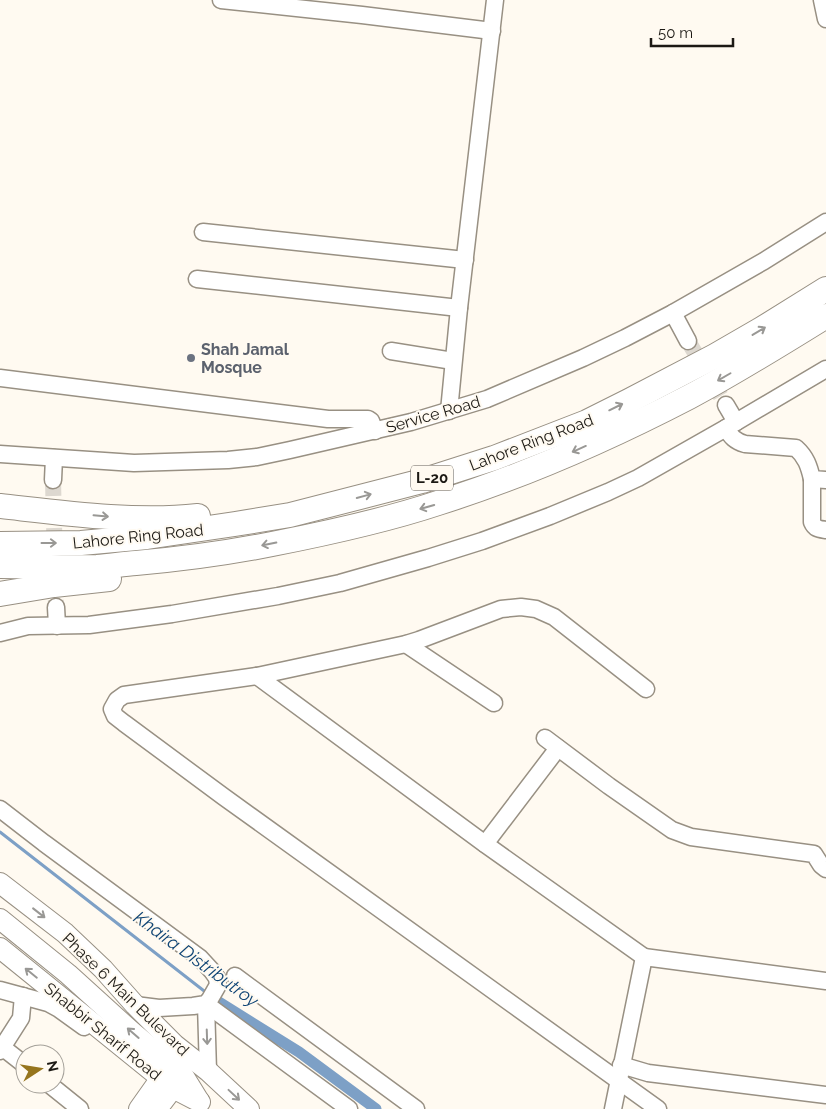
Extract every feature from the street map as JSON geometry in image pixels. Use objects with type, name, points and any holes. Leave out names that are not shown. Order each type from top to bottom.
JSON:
[{"type":"highway","name":"Lahore Ring Road","points":[[0,544],[81,543],[147,537],[235,524],[290,515],[422,481],[494,458],[586,422],[715,356],[826,289]]},
{"type":"highway","name":"Lahore Ring Road","points":[[0,566],[98,567],[177,560],[306,537],[347,528],[438,503],[506,479],[633,425],[692,396],[779,346],[826,316]]},
{"type":"highway","points":[[0,506],[118,518],[183,518],[269,507],[335,504]]},
{"type":"highway","points":[[0,594],[55,596],[142,574],[177,560]]},
{"type":"highway","points":[[0,581],[20,581],[55,596]]},
{"type":"main road","name":"Phase 6 Main Bulevard","points":[[0,883],[65,933],[103,969],[135,1005],[175,1045],[208,1071],[249,1109]]},
{"type":"main road","points":[[0,918],[68,974],[172,1077],[146,1107]]},
{"type":"main road","name":"Shabbir Sharif Road","points":[[0,948],[137,1058],[172,1077],[204,1105]]},
{"type":"main road","points":[[137,1058],[143,1074],[146,1107]]},
{"type":"main road","points":[[164,1109],[181,1104],[204,1105]]},
{"type":"street","points":[[222,0],[363,7],[492,31]]},
{"type":"street","points":[[449,411],[453,361],[495,0]]},
{"type":"street","points":[[822,0],[826,19]]},
{"type":"street","name":"Service Road","points":[[0,454],[134,463],[228,460],[257,457],[412,422],[488,399],[625,338],[764,261],[826,222]]},
{"type":"street","points":[[203,232],[465,260]]},
{"type":"street","points":[[197,279],[459,308]]},
{"type":"street","points":[[673,313],[688,341]]},
{"type":"street","points":[[390,351],[453,361]]},
{"type":"street","points":[[0,633],[28,626],[89,625],[250,601],[340,583],[482,541],[608,492],[664,464],[826,369]]},
{"type":"street","points":[[0,378],[328,419],[368,419],[371,421],[375,431]]},
{"type":"street","points":[[726,404],[731,425],[731,436],[737,442],[796,448],[802,454],[819,480],[812,522],[814,527],[826,530]]},
{"type":"street","points":[[53,480],[54,458]]},
{"type":"street","points":[[55,596],[58,626]]},
{"type":"street","points":[[646,689],[554,617],[536,609],[521,608],[501,609],[406,644],[257,676],[124,696],[117,700],[112,709],[115,716],[224,797],[658,1109]]},
{"type":"street","points":[[406,644],[494,703]]},
{"type":"street","points":[[257,676],[485,844],[644,957],[826,981]]},
{"type":"street","points":[[544,738],[672,830],[691,837],[814,854],[821,866],[826,869]]},
{"type":"street","points":[[485,844],[558,748]]},
{"type":"street","points":[[0,809],[200,958],[212,971],[217,978],[211,996],[208,1071]]},
{"type":"street","points":[[613,1109],[644,957]]},
{"type":"street","points":[[235,976],[416,1109]]},
{"type":"street","points":[[0,990],[54,1006],[96,1035],[109,1036]]},
{"type":"street","points":[[15,1058],[1,1049],[21,1018],[24,996]]},
{"type":"street","points":[[135,1005],[159,1008],[193,1006],[211,996]]},
{"type":"street","points":[[211,996],[348,1109]]},
{"type":"street","points":[[622,1065],[648,1073],[824,1100]]},
{"type":"street","points":[[61,1094],[80,1109]]},
{"type":"waterway","name":"Khaira Distributroy","points":[[0,832],[208,994]]},
{"type":"waterway","name":"Khaira Distributroy","points":[[214,999],[299,1052],[376,1109]]},
{"type":"tunnel","points":[[688,341],[726,405]]},
{"type":"tunnel","points":[[53,480],[56,607]]},
{"type":"place","name":"Shah Jamal Mosque","points":[[191,358]]}]
